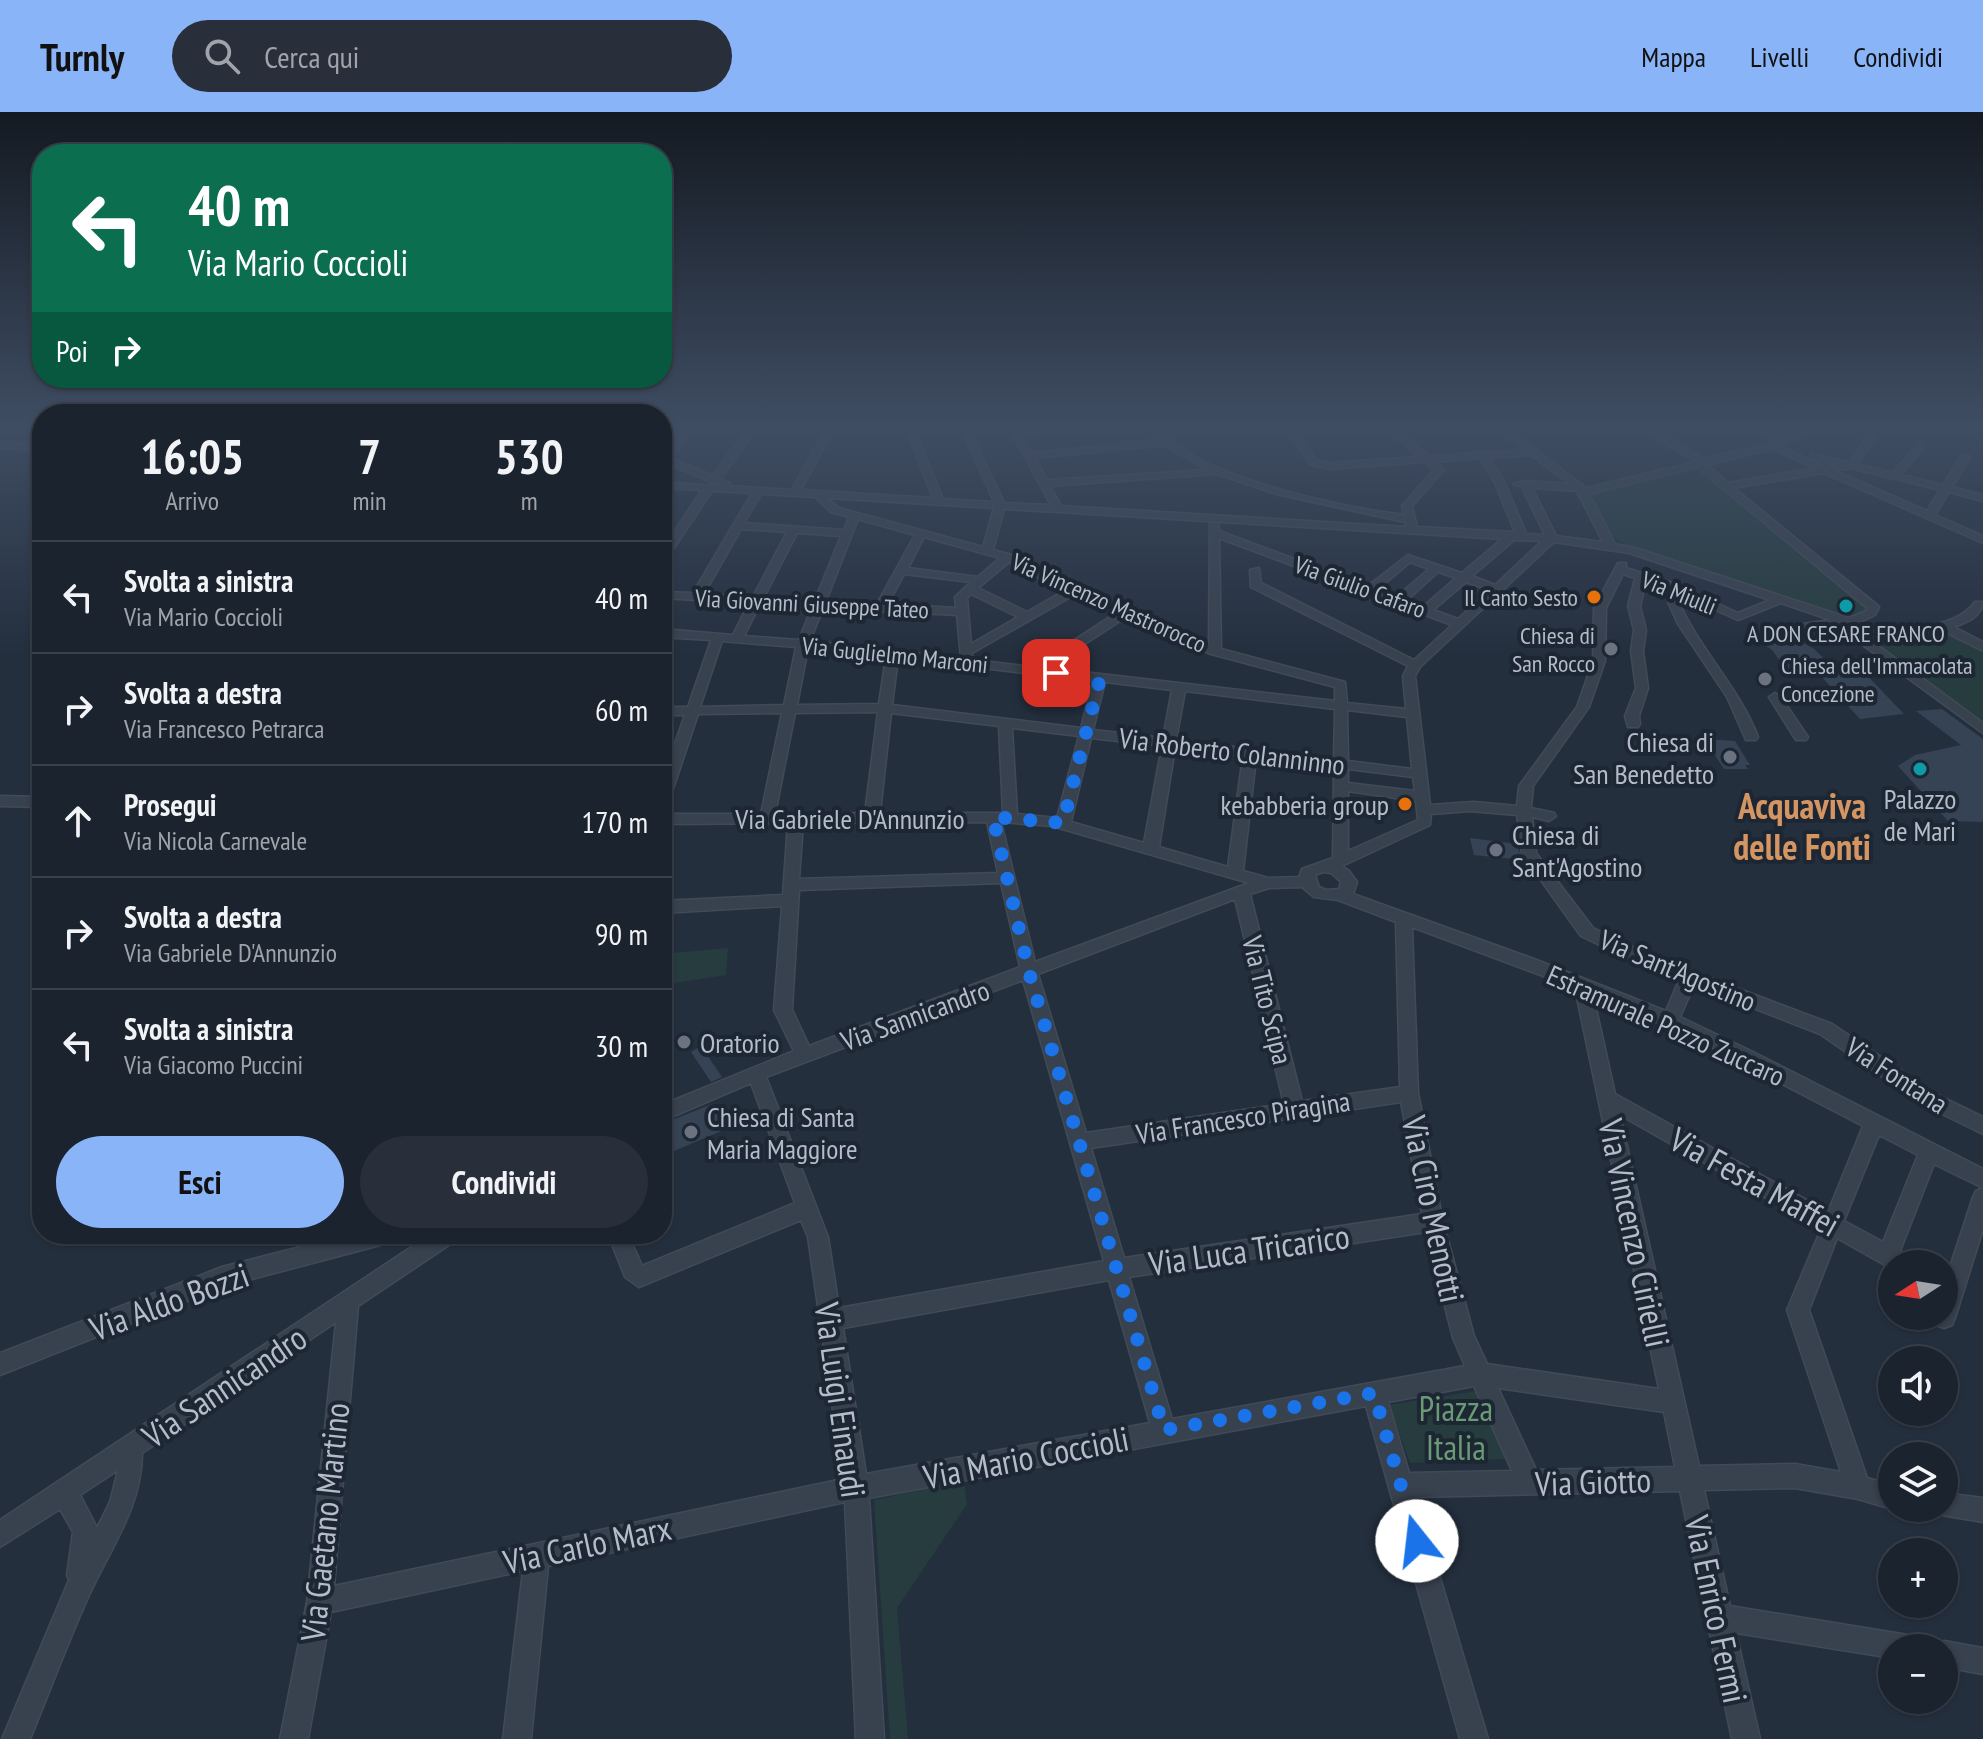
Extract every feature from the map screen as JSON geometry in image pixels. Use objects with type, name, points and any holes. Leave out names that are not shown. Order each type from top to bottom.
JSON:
[{"type":"street","points":[[672,543],[699,502]]},
{"type":"street","points":[[696,598],[751,502]]},
{"type":"street","name":"Via Vincenzo Mastrorocco","points":[[826,502],[835,510],[1008,557],[1073,591],[1215,651],[1341,685],[1341,705]]},
{"type":"street","points":[[939,502],[1286,523],[1411,524],[1610,545]]},
{"type":"street","points":[[987,551],[999,502]]},
{"type":"street","points":[[1054,502],[1058,509]]},
{"type":"street","points":[[1285,502],[1286,523]]},
{"type":"street","points":[[1321,502],[1411,524]]},
{"type":"street","points":[[1410,502],[1406,512],[1411,524]]},
{"type":"street","points":[[1506,502],[1518,536]]},
{"type":"street","points":[[1534,502],[1552,538]]},
{"type":"street","points":[[1588,502],[1610,545],[1625,561],[1779,600],[1864,628],[1890,631],[1972,616]]},
{"type":"street","points":[[1746,502],[1873,607],[1871,613],[1803,628]]},
{"type":"street","points":[[1900,502],[1983,540]]},
{"type":"street","points":[[1930,515],[1938,502]]},
{"type":"street","points":[[767,818],[803,644],[855,515]]},
{"type":"street","points":[[1214,519],[1215,651]]},
{"type":"street","points":[[737,526],[847,533]]},
{"type":"street","points":[[737,638],[793,530]]},
{"type":"street","points":[[881,607],[921,533]]},
{"type":"street","name":"Via Giulio Cafaro","points":[[1215,533],[1461,624]]},
{"type":"street","points":[[1425,611],[1518,536]]},
{"type":"street","points":[[1423,810],[1409,676],[1415,665],[1552,538]]},
{"type":"street","points":[[1008,557],[961,597],[966,657],[1073,591]]},
{"type":"street","points":[[1370,590],[1408,558],[1497,589]]},
{"type":"street","points":[[1524,811],[1526,786],[1577,718],[1594,681],[1599,661],[1600,608],[1625,561]]},
{"type":"street","name":"Via Miulli","points":[[1625,561],[1641,577],[1666,584],[1738,617],[1779,600]]},
{"type":"street","points":[[1399,601],[1436,568]]},
{"type":"street","points":[[901,570],[975,584],[1027,617]]},
{"type":"street","points":[[1255,570],[1255,585],[1415,665]]},
{"type":"street","points":[[1633,724],[1634,704],[1642,688],[1637,651],[1640,630],[1634,606],[1641,577]]},
{"type":"street","points":[[1666,584],[1681,620],[1738,706],[1751,737]]},
{"type":"street","points":[[1608,590],[1637,597]]},
{"type":"street","name":"Via Giovanni Giuseppe Tateo","points":[[672,596],[961,612]]},
{"type":"street","points":[[1938,624],[1982,602]]},
{"type":"street","points":[[1970,638],[1972,616],[1982,602]]},
{"type":"street","points":[[1035,671],[1125,613]]},
{"type":"street","points":[[1845,620],[1983,729]]},
{"type":"street","points":[[1938,624],[1983,647]]},
{"type":"street","name":"Via Guglielmo Marconi","points":[[672,634],[892,654],[966,657],[1035,671],[1414,714]]},
{"type":"street","points":[[672,772],[718,636]]},
{"type":"street","points":[[872,817],[892,654]]},
{"type":"street","points":[[1063,823],[1100,678]]},
{"type":"street","points":[[1151,847],[1179,687]]},
{"type":"street","points":[[1775,697],[1801,737]]},
{"type":"street","points":[[1341,705],[1341,858]]},
{"type":"street","name":"Via Roberto Colanninno","points":[[672,711],[885,708],[1420,774]]},
{"type":"street","points":[[1005,723],[1002,817],[1007,878],[1029,972],[1164,1430]]},
{"type":"street","points":[[1235,872],[1250,754]]},
{"type":"street","points":[[1341,786],[1423,810],[1471,807],[1549,816]]},
{"type":"street","points":[[0,801],[32,802]]},
{"type":"street","points":[[1326,867],[1341,872],[1349,882],[1346,892],[1340,895],[1318,893],[1306,882],[1307,873],[1326,867],[1423,810]]},
{"type":"street","name":"Via Sant'Agostino","points":[[1524,811],[1529,854],[1587,932],[1622,950],[1811,1023]]},
{"type":"street","points":[[796,817],[783,1010],[805,1055]]},
{"type":"street","name":"Via Gabriele D'Annunzio","points":[[672,819],[1002,817],[1063,823],[1269,883]]},
{"type":"street","points":[[672,906],[791,892],[1007,878]]},
{"type":"street","name":"Via Sannicandro","points":[[672,1109],[756,1073],[1241,891],[1269,883],[1306,882]]},
{"type":"street","name":"Via Tito Scipa","points":[[1241,891],[1295,1110]]},
{"type":"street","name":"Estramurale Pozzo Zuccaro","points":[[1340,895],[1432,927],[1670,1021],[1983,1179]]},
{"type":"street","name":"Via Ciro Menotti","points":[[1404,919],[1409,1093],[1433,1222],[1464,1338],[1530,1483]]},
{"type":"street","points":[[1670,1021],[1689,976]]},
{"type":"street","name":"Via Vincenzo Cirielli","points":[[1583,987],[1689,1478]]},
{"type":"street","name":"Via Fontana","points":[[1811,1023],[1843,1039],[1936,1103],[1983,1126]]},
{"type":"street","name":"Via Luigi Einaudi","points":[[756,1073],[818,1237],[856,1488],[870,1739]]},
{"type":"street","name":"Via Francesco Piragina","points":[[1078,1142],[1409,1093]]},
{"type":"street","name":"Via Festa Maffei","points":[[1606,1098],[1878,1250]]},
{"type":"street","points":[[1858,1487],[1798,1310],[1874,1123]]},
{"type":"street","points":[[1899,1250],[1929,1152]]},
{"type":"street","points":[[1958,1263],[1983,1197]]},
{"type":"street","points":[[622,1244],[632,1270],[639,1277],[807,1208]]},
{"type":"street","name":"Via Luca Tricarico","points":[[829,1320],[1115,1269],[1433,1222]]},
{"type":"street","name":"Via Aldo Bozzi","points":[[0,1364],[222,1277],[349,1244]]},
{"type":"street","name":"Via Sannicandro","points":[[0,1535],[434,1244]]},
{"type":"street","name":"Via Gaetano Martino","points":[[294,1739],[320,1602],[348,1304]]},
{"type":"street","name":"Via Mario Coccioli","points":[[856,1488],[1480,1374],[1672,1402]]},
{"type":"street","points":[[1374,1393],[1474,1739]]},
{"type":"street","points":[[16,1739],[79,1588],[125,1501],[132,1469],[130,1448]]},
{"type":"street","name":"Via Giotto","points":[[1401,1485],[1795,1476],[1878,1493]]},
{"type":"street","name":"Via Enrico Fermi","points":[[1689,1478],[1746,1739]]},
{"type":"street","name":"Via Carlo Marx","points":[[320,1602],[856,1488]]},
{"type":"street","points":[[65,1493],[86,1530],[79,1588]]},
{"type":"street","points":[[1958,1507],[1983,1510]]},
{"type":"street","points":[[517,1739],[537,1554]]},
{"type":"street","points":[[1719,1617],[1878,1643]]},
{"type":"street","points":[[1958,1657],[1983,1661]]},
{"type":"green space","points":[[1593,502],[1739,502],[1869,609],[1858,614],[1823,611],[1634,550],[1611,535]]},
{"type":"green space","points":[[1948,629],[1983,653],[1983,723],[1866,637]]},
{"type":"green space","points":[[728,948],[726,975],[672,983],[672,953]]},
{"type":"green space","name":"Piazza Italia","points":[[1476,1391],[1506,1459],[1410,1463],[1389,1405]]},
{"type":"green space","points":[[964,1481],[967,1504],[897,1608],[908,1739],[890,1739],[874,1500]]},
{"type":"building","points":[[1782,631],[1814,649],[1833,667],[1859,667],[1904,714],[1860,719],[1820,675],[1790,675],[1772,650],[1752,636]]},
{"type":"building","name":"Palazzo de Mari","points":[[1942,709],[1983,739],[1983,822],[1948,821],[1898,766],[1915,755],[1961,745],[1916,711]]},
{"type":"building","name":"Chiesa di San Benedetto","points":[[1704,739],[1735,741],[1750,765],[1745,765],[1748,769],[1724,769]]},
{"type":"building","name":"Chiesa di Sant'Agostino","points":[[1470,838],[1517,844],[1522,860],[1474,855]]},
{"type":"building","points":[[701,1046],[722,1077],[711,1082],[691,1052]]},
{"type":"building","name":"Chiesa di Santa Maria Maggiore","points":[[712,1104],[724,1130],[672,1152],[672,1120]]},
{"type":"place","name":"Il Canto Sesto","points":[[1594,597]]},
{"type":"place","name":"A DON CESARE FRANCO","points":[[1846,606]]},
{"type":"place","name":"Chiesa di San Rocco","points":[[1611,649]]},
{"type":"place","name":"Chiesa dell'Immacolata Concezione","points":[[1765,679]]},
{"type":"place","name":"Chiesa di San Benedetto","points":[[1730,757]]},
{"type":"place","name":"Palazzo de Mari","points":[[1920,769]]},
{"type":"place","name":"kebabberia group","points":[[1405,804]]},
{"type":"place","name":"Chiesa di Sant'Agostino","points":[[1496,850]]},
{"type":"place","name":"Oratorio","points":[[684,1042]]},
{"type":"place","name":"Chiesa di Santa Maria Maggiore","points":[[691,1132]]},
{"type":"district","name":"Acquaviva delle Fonti","points":[[1802,826]]},
{"type":"route","points":[[1056,673],[1100,678],[1063,823],[993,817],[1029,972],[1164,1430],[1374,1393],[1417,1541]]}]
